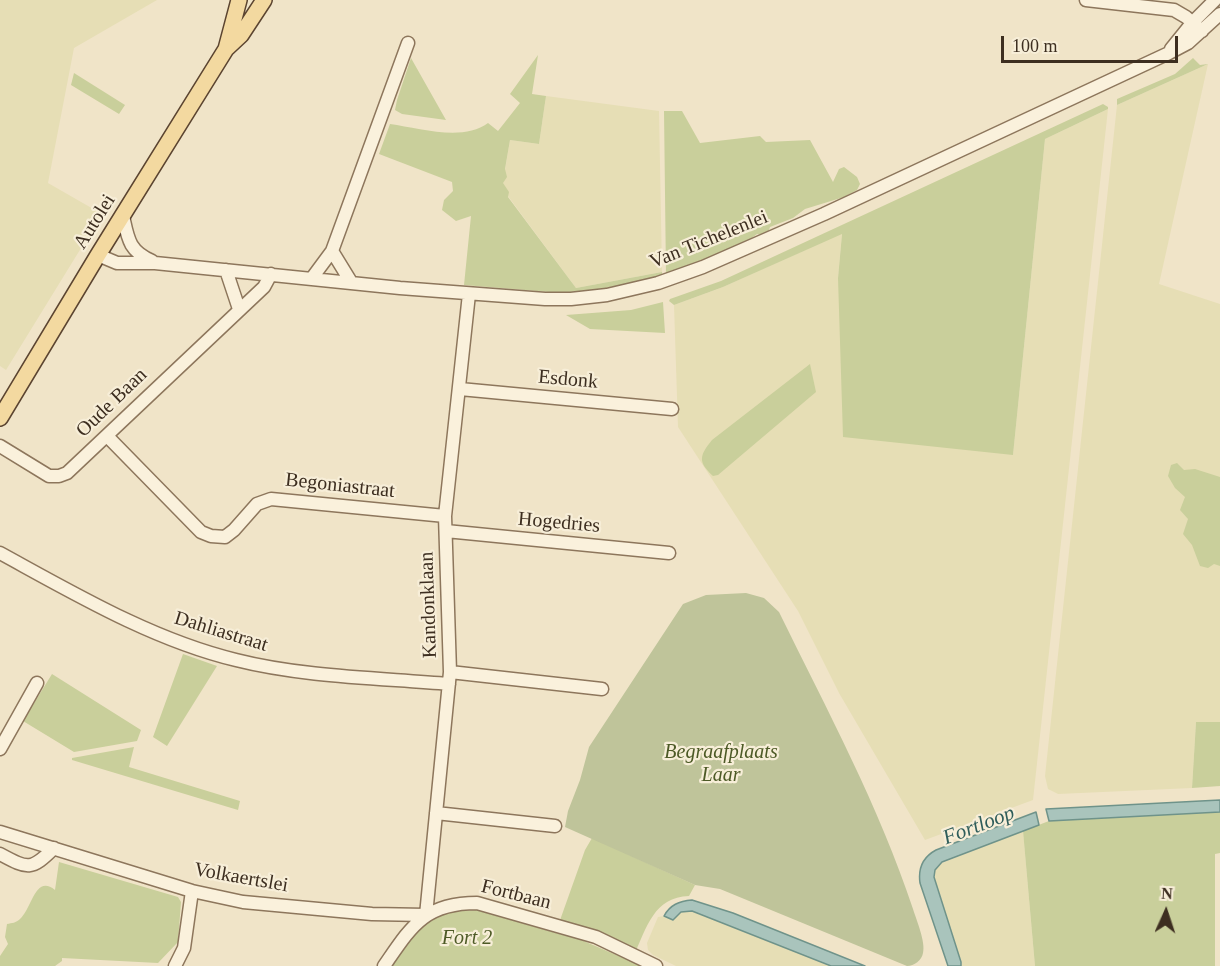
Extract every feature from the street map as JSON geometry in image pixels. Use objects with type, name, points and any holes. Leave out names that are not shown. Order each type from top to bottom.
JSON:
[{"type":"main road","name":"Autolei","points":[[226,50],[239,0]]},
{"type":"main road","name":"Autolei","points":[[0,418],[226,50],[241,35],[264,0]]},
{"type":"street","points":[[1086,0],[1174,10],[1197,27]]},
{"type":"street","name":"Van Tichelenlei","points":[[98,255],[117,263],[155,263],[469,294],[545,299],[607,295],[672,279],[703,267],[1169,53],[1188,43],[1215,0]]},
{"type":"street","name":"Van Tichelenlei","points":[[1197,27],[1220,14]]},
{"type":"street","points":[[312,278],[332,251],[408,43]]},
{"type":"street","points":[[123,216],[128,237],[135,251],[155,263]]},
{"type":"street","points":[[332,251],[351,282]]},
{"type":"street","points":[[226,270],[239,309]]},
{"type":"street","name":"Oude Baan","points":[[0,446],[49,476],[67,473],[264,287],[271,274]]},
{"type":"street","name":"Kandonklaan","points":[[426,915],[450,678],[445,516],[469,294]]},
{"type":"street","name":"Esdonk","points":[[460,389],[672,409]]},
{"type":"street","name":"Begoniastraat","points":[[107,436],[201,532],[211,536],[225,537],[257,504],[272,499],[445,516]]},
{"type":"street","name":"Hogedries","points":[[446,531],[669,553]]},
{"type":"street","name":"Dahliastraat","points":[[0,553],[118,617],[235,660],[276,669],[602,688]]},
{"type":"street","points":[[0,749],[38,683]]},
{"type":"street","points":[[436,813],[555,826]]},
{"type":"street","name":"Volkaertslei","points":[[0,832],[192,891],[243,902],[372,914],[426,915]]},
{"type":"street","points":[[0,854],[23,867],[34,866],[54,848]]},
{"type":"street","points":[[175,966],[184,948],[192,891]]},
{"type":"street","name":"Fortbaan","points":[[384,966],[411,927],[426,915],[443,907],[462,903],[477,903],[495,907],[596,937],[656,966]]},
{"type":"shaded area","points":[[0,0],[157,0],[74,48],[48,183],[102,214],[6,370],[0,366]]},
{"type":"shaded area","points":[[1208,64],[1159,284],[1220,304],[1220,479],[1192,496],[1220,562],[1220,722],[1196,722],[1192,788],[1058,794],[1048,789],[1045,776],[1117,105]]},
{"type":"shaded area","points":[[546,96],[659,111],[662,272],[576,288],[502,188],[510,140],[539,144]]},
{"type":"shaded area","points":[[1108,109],[1033,800],[925,840],[839,693],[798,611],[678,427],[674,305],[723,287],[842,233],[838,278],[1013,455],[1045,139]]},
{"type":"shaded area","points":[[1023,831],[1035,966],[961,966],[934,877],[935,870],[942,863]]},
{"type":"shaded area","points":[[689,910],[831,966],[676,966],[653,955],[648,950],[647,943],[658,917],[664,916],[673,920],[681,912]]},
{"type":"green space","points":[[538,55],[532,94],[546,96],[539,144],[510,140],[505,169],[507,177],[503,183],[509,192],[508,197],[576,288],[662,272],[662,277],[600,289],[561,293],[464,285],[471,216],[456,221],[442,210],[444,200],[453,191],[452,182],[379,154],[390,124],[454,133],[478,129],[488,123],[498,131],[520,103],[510,94]]},
{"type":"green space","points":[[411,58],[446,120],[402,114],[395,110]]},
{"type":"green space","points":[[1193,58],[1200,65],[1208,64],[1117,105],[1117,99],[1175,74]]},
{"type":"green space","points":[[74,73],[125,105],[119,114],[71,85]]},
{"type":"green space","points":[[1103,104],[1108,109],[1045,139],[1013,455],[843,437],[838,278],[842,234],[723,287],[674,305],[669,301],[721,281]]},
{"type":"green space","points":[[664,111],[682,111],[700,143],[760,136],[766,142],[810,140],[833,182],[839,169],[844,167],[857,177],[860,184],[857,190],[844,197],[805,209],[793,218],[770,227],[768,233],[757,234],[749,240],[666,276]]},
{"type":"green space","points":[[663,302],[665,333],[590,329],[566,315],[631,310]]},
{"type":"green space","points":[[810,364],[816,392],[718,475],[713,476],[705,467],[702,459],[712,440]]},
{"type":"green space","points":[[1177,463],[1184,470],[1195,469],[1220,477],[1220,566],[1214,564],[1208,568],[1200,566],[1192,545],[1183,534],[1188,519],[1180,510],[1185,497],[1175,488],[1168,476],[1171,465]]},
{"type":"green space","name":"Begraafplaats Laar","points":[[746,593],[764,598],[779,612],[868,796],[899,871],[922,937],[924,948],[922,956],[912,965],[907,966],[720,889],[695,885],[565,827],[589,747],[683,604],[706,595]]},
{"type":"green space","points":[[183,654],[217,666],[167,746],[153,737]]},
{"type":"green space","points":[[52,674],[141,730],[137,741],[74,752],[23,721]]},
{"type":"green space","points":[[1196,722],[1220,722],[1220,786],[1192,788]]},
{"type":"green space","points":[[134,747],[129,767],[240,801],[238,810],[72,760],[72,758]]},
{"type":"green space","points":[[1220,812],[1220,853],[1215,854],[1215,966],[1035,966],[1023,831],[1049,821]]},
{"type":"green space","points":[[592,838],[695,885],[689,896],[667,902],[653,915],[634,955],[559,923],[585,850]]},
{"type":"green space","points":[[59,862],[178,897],[181,902],[178,942],[158,963],[62,958],[62,961],[55,966],[0,966],[0,956],[8,944],[5,937],[7,924],[20,919],[34,895],[43,886],[55,890]]},
{"type":"green space","name":"Fort 2","points":[[476,910],[572,936],[642,966],[392,966],[425,924],[446,914]]},
{"type":"water","points":[[1220,800],[1220,812],[1049,821],[1046,809]]},
{"type":"water","points":[[1036,812],[1039,825],[942,862],[935,870],[934,877],[961,962],[961,966],[948,966],[920,883],[922,864],[936,850]]},
{"type":"water","points":[[692,900],[733,913],[865,966],[831,966],[692,911],[681,912],[673,920],[664,916],[675,904]]},
{"type":"water label","name":"Fortloop","points":[[979,826]]}]
